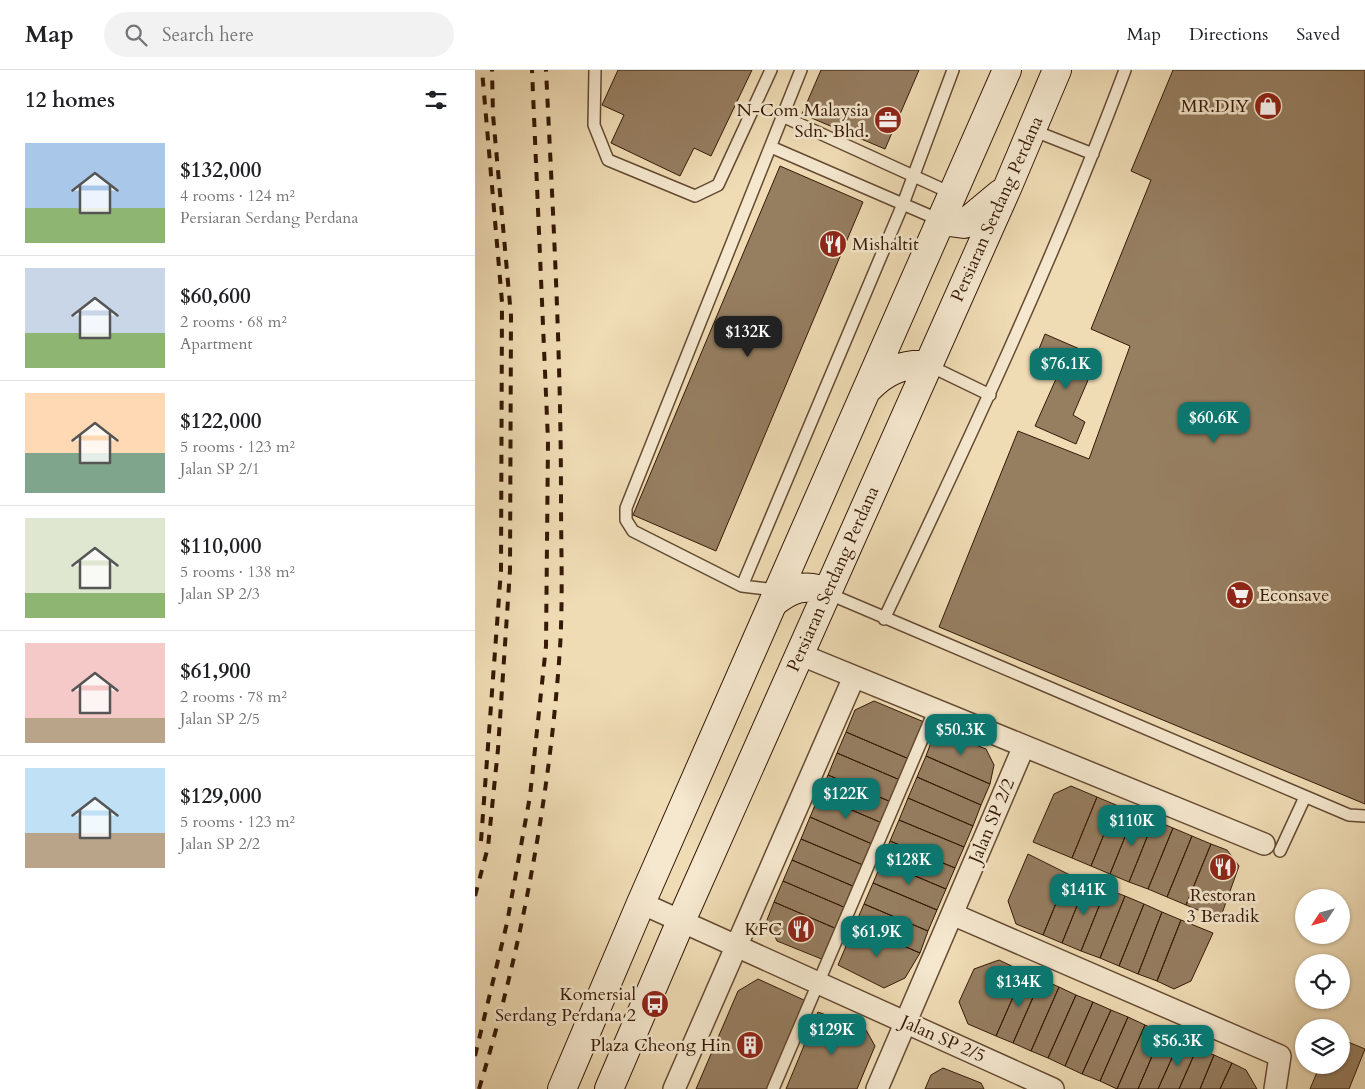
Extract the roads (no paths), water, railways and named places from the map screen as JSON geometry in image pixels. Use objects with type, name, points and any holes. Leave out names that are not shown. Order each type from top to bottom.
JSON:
[{"type":"main road","points":[[562,1089],[641,903],[1007,70]]},
{"type":"main road","name":"Persiaran Serdang Perdana","points":[[609,1089],[681,921],[1008,186],[1057,70]]},
{"type":"main road","points":[[942,220],[964,224],[976,217],[1008,186]]},
{"type":"main road","points":[[954,194],[971,208],[976,217],[979,250]]},
{"type":"main road","points":[[868,389],[888,371],[901,366],[928,365]]},
{"type":"main road","points":[[773,603],[788,591],[797,588],[815,588],[827,593]]},
{"type":"street","points":[[799,654],[1272,847]]},
{"type":"street","points":[[674,1089],[854,677]]},
{"type":"street","name":"Jalan SP 2/2","points":[[877,1089],[1024,746]]},
{"type":"street","name":"Jalan SP 2/5","points":[[641,903],[905,1022],[1017,1082],[1053,1089]]},
{"type":"street","points":[[952,914],[1280,1056],[1275,1089]]},
{"type":"lane","points":[[595,70],[594,125],[608,160],[695,196],[719,185],[771,70]]},
{"type":"lane","points":[[788,571],[776,585],[767,589],[742,586],[633,531],[626,520],[626,508],[801,70]]},
{"type":"lane","points":[[742,586],[903,204],[953,70]]},
{"type":"lane","points":[[884,618],[990,395],[1093,154],[1125,70]]},
{"type":"lane","points":[[782,116],[954,194]]},
{"type":"lane","points":[[1032,130],[1093,154]]},
{"type":"lane","points":[[771,147],[942,220]]},
{"type":"lane","points":[[928,365],[990,395]]},
{"type":"lane","points":[[827,593],[1305,797],[1349,815],[1365,816]]},
{"type":"lane","points":[[773,1089],[935,709]]},
{"type":"lane","points":[[1272,847],[1305,797]]},
{"type":"railway","points":[[481,841],[501,570],[502,302],[482,70]]},
{"type":"railway","points":[[475,896],[488,847],[498,749],[510,570],[511,316],[493,115],[492,70]]},
{"type":"railway","points":[[475,1056],[507,923],[530,796],[546,646],[548,441],[532,70]]},
{"type":"railway","points":[[479,1089],[508,981],[532,871],[549,759],[560,648],[562,573],[560,391],[546,70]]},
{"type":"place","name":"MR.DIY","points":[[1268,106]]},
{"type":"place","name":"N-Com Malaysia Sdn. Bhd.","points":[[888,120]]},
{"type":"place","name":"Mishaltit","points":[[833,244]]},
{"type":"place","name":"Econsave","points":[[1240,595]]},
{"type":"place","name":"Restoran 3 Beradik","points":[[1223,867]]},
{"type":"place","name":"KFC","points":[[801,929]]},
{"type":"place","name":"Komersial Serdang Perdana 2","points":[[655,1004]]},
{"type":"place","name":"Plaza Cheong Hin","points":[[750,1045]]}]
